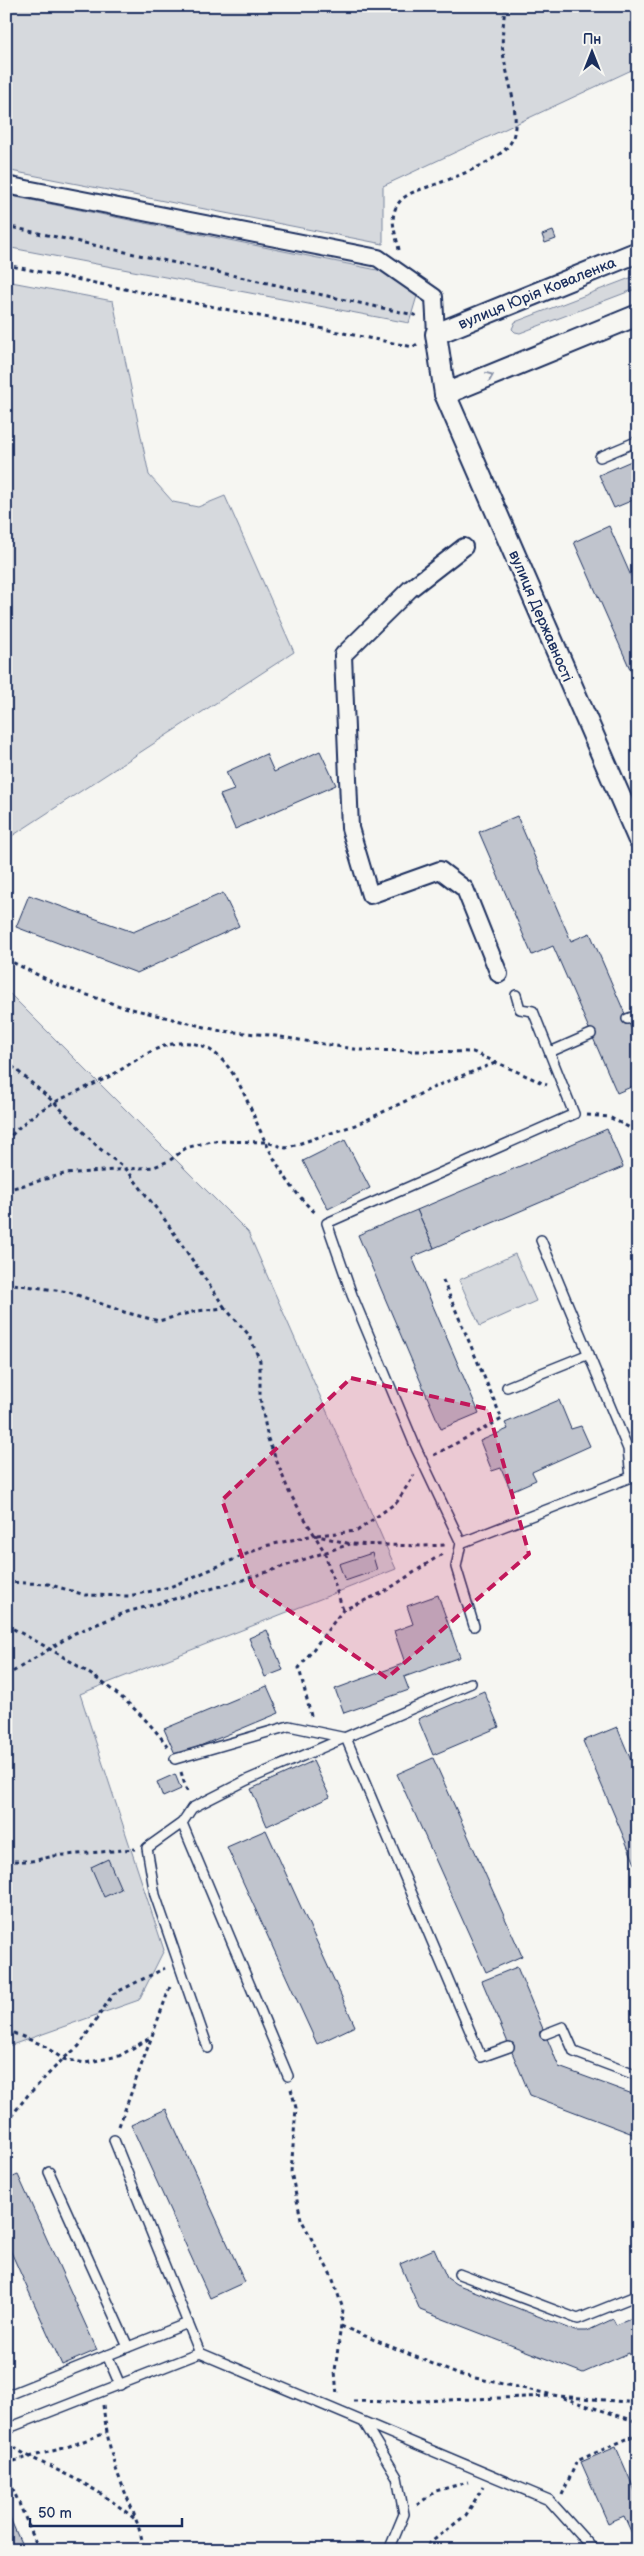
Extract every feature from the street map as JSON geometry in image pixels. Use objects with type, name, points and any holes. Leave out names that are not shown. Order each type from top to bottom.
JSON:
[{"type":"street","points":[[6,185],[378,258],[434,297],[436,328]]},
{"type":"street","name":"вулиця Юрія Коваленка","points":[[436,328],[638,252]]},
{"type":"street","points":[[445,394],[638,315]]},
{"type":"street","name":"вулиця Державності","points":[[436,328],[445,394],[636,828]]},
{"type":"street","points":[[464,547],[410,589],[343,656],[350,828],[370,895],[440,870],[466,889],[499,974]]},
{"type":"lane","points":[[600,457],[638,441]]},
{"type":"lane","points":[[474,1626],[456,1567],[461,1544],[352,1295],[327,1223],[574,1114],[534,1011],[520,1008],[516,995]]},
{"type":"lane","points":[[627,1019],[638,1015]]},
{"type":"lane","points":[[550,1052],[591,1034]]},
{"type":"lane","points":[[461,1544],[635,1478],[628,1449],[541,1240]]},
{"type":"lane","points":[[507,1387],[589,1354]]},
{"type":"lane","points":[[208,2048],[155,1895],[147,1848],[182,1823],[192,1808],[247,1780],[471,1683]]},
{"type":"lane","points":[[175,1759],[289,1726],[346,1738]]},
{"type":"lane","points":[[346,1738],[480,2057],[509,2047]]},
{"type":"lane","points":[[182,1823],[288,2076]]},
{"type":"lane","points":[[545,2034],[563,2027],[574,2052],[638,2076]]},
{"type":"lane","points":[[114,2140],[200,2353],[365,2424],[550,2500],[594,2550]]},
{"type":"lane","points":[[49,2172],[128,2347]]},
{"type":"lane","points":[[459,2274],[578,2319],[638,2295]]},
{"type":"lane","points":[[6,2396],[188,2323]]},
{"type":"lane","points":[[6,2429],[200,2353]]},
{"type":"lane","points":[[107,2355],[120,2385]]},
{"type":"lane","points":[[365,2424],[398,2477],[404,2514],[389,2550]]},
{"type":"path","points":[[405,275],[393,224],[394,212],[402,199],[414,191],[439,184],[502,153],[511,142],[515,127],[502,50],[505,6]]},
{"type":"path","points":[[6,226],[404,312],[436,328],[412,347],[6,265]]},
{"type":"path","points":[[6,960],[58,986],[120,1006],[221,1031],[269,1035],[360,1050],[473,1052],[499,1062],[566,1094]]},
{"type":"path","points":[[6,1141],[25,1122],[55,1103],[115,1073],[146,1054],[178,1043],[200,1044],[217,1055],[230,1069],[246,1098],[266,1142],[307,1206],[327,1223]]},
{"type":"path","points":[[6,1061],[55,1103],[99,1148],[127,1170],[165,1220],[225,1308],[249,1335],[260,1361],[260,1398],[268,1439],[289,1492],[324,1551],[342,1610]]},
{"type":"path","points":[[6,1190],[64,1174],[154,1167],[169,1161],[186,1148],[211,1141],[266,1142],[286,1148],[318,1139],[358,1124],[443,1083],[499,1062]]},
{"type":"path","points":[[574,1114],[609,1117],[638,1132]]},
{"type":"path","points":[[6,1582],[48,1584],[85,1595],[129,1596],[170,1587],[265,1546],[314,1535],[357,1531],[397,1502],[423,1460],[502,1419],[442,1278]]},
{"type":"path","points":[[6,1283],[69,1292],[124,1312],[159,1321],[196,1311],[225,1308]]},
{"type":"path","points":[[314,1535],[351,1544],[422,1546],[461,1544]]},
{"type":"path","points":[[6,1676],[75,1633],[127,1612],[242,1580],[324,1551],[351,1544]]},
{"type":"path","points":[[312,1721],[299,1668],[342,1610],[384,1592],[426,1563],[461,1544]]},
{"type":"path","points":[[6,1625],[50,1648],[93,1675],[152,1725],[175,1759],[192,1808]]},
{"type":"path","points":[[6,1861],[32,1861],[54,1856],[147,1848]]},
{"type":"path","points":[[114,2140],[179,1963]]},
{"type":"path","points":[[6,2123],[28,2095],[63,2059],[79,2046],[113,1994],[146,1976],[179,1963]]},
{"type":"path","points":[[6,2030],[43,2045],[63,2059],[85,2063],[119,2056],[151,2038]]},
{"type":"path","points":[[288,2076],[296,2108],[291,2172],[301,2219],[332,2277],[343,2309],[335,2370],[338,2401],[337,2412]]},
{"type":"path","points":[[341,2326],[457,2374],[558,2396],[638,2422]]},
{"type":"path","points":[[101,2392],[106,2432],[118,2475],[137,2521],[144,2550]]},
{"type":"path","points":[[338,2401],[393,2402],[558,2396],[638,2403]]},
{"type":"path","points":[[6,2463],[64,2448],[106,2432]]},
{"type":"path","points":[[556,2508],[577,2461],[638,2434]]},
{"type":"path","points":[[6,2442],[28,2457],[78,2480],[109,2498],[137,2521]]},
{"type":"path","points":[[6,2473],[39,2550]]},
{"type":"path","points":[[404,2514],[436,2491],[490,2476]]},
{"type":"path","points":[[421,2550],[466,2515],[490,2476]]},
{"type":"highlighted area","points":[[351,1378],[488,1409],[529,1554],[387,1678],[252,1585],[222,1500]]},
{"type":"shaded area","points":[[6,6],[638,6],[638,67],[383,186],[383,244],[6,170]]},
{"type":"shaded area","points":[[6,195],[422,279],[409,323],[6,247]]},
{"type":"shaded area","points":[[638,275],[638,288],[520,333],[512,329],[515,322]]},
{"type":"shaded area","points":[[6,281],[113,301],[149,475],[173,502],[198,507],[225,496],[294,652],[6,840]]},
{"type":"shaded area","points":[[6,990],[248,1232],[396,1569],[80,1694],[164,1950],[139,2000],[6,2047]]},
{"type":"shaded area","points":[[515,1254],[536,1301],[480,1326],[459,1280]]},
{"type":"building","points":[[553,231],[556,239],[545,243],[542,235]]},
{"type":"building","points":[[638,458],[638,498],[614,508],[599,475]]},
{"type":"building","points":[[609,526],[638,592],[638,687],[574,542]]},
{"type":"building","points":[[320,751],[336,785],[235,829],[220,795],[234,790],[226,772],[266,754],[274,772]]},
{"type":"building","points":[[517,816],[571,941],[590,933],[638,1044],[638,1084],[617,1093],[553,946],[532,955],[479,832]]},
{"type":"building","points":[[223,893],[239,926],[137,973],[16,927],[29,895],[133,932]]},
{"type":"building","points":[[607,1129],[623,1167],[434,1248],[417,1210]]},
{"type":"building","points":[[345,1140],[370,1188],[328,1209],[303,1161]]},
{"type":"building","points":[[417,1210],[434,1248],[412,1257],[479,1413],[441,1429],[358,1235]]},
{"type":"building","points":[[559,1400],[571,1429],[581,1426],[590,1446],[532,1472],[536,1480],[511,1491],[501,1468],[492,1471],[480,1441],[508,1429],[505,1423]]},
{"type":"building","points":[[372,1553],[377,1570],[345,1581],[339,1564]]},
{"type":"building","points":[[438,1595],[460,1657],[404,1677],[409,1690],[344,1713],[335,1689],[405,1663],[394,1631],[413,1624],[407,1606]]},
{"type":"building","points":[[267,1630],[283,1670],[265,1677],[249,1638]]},
{"type":"building","points":[[267,1686],[279,1713],[176,1756],[164,1729]]},
{"type":"building","points":[[484,1691],[499,1727],[433,1755],[418,1719]]},
{"type":"building","points":[[617,1727],[638,1777],[638,1871],[583,1741]]},
{"type":"building","points":[[433,1758],[522,1956],[486,1972],[397,1774]]},
{"type":"building","points":[[313,1761],[330,1797],[267,1826],[251,1789]]},
{"type":"building","points":[[175,1774],[181,1789],[163,1797],[157,1782]]},
{"type":"building","points":[[266,1830],[355,2026],[317,2044],[227,1847]]},
{"type":"building","points":[[108,1859],[121,1889],[104,1897],[91,1867]]},
{"type":"building","points":[[517,1967],[559,2067],[638,2096],[638,2136],[530,2095],[482,1981]]},
{"type":"building","points":[[166,2109],[245,2282],[210,2298],[131,2125]]},
{"type":"building","points":[[18,2175],[97,2350],[62,2365],[6,2241],[6,2180]]},
{"type":"building","points":[[434,2249],[447,2278],[456,2284],[576,2331],[587,2331],[613,2319],[616,2325],[638,2316],[638,2359],[633,2361],[629,2353],[583,2373],[420,2310],[400,2264]]},
{"type":"building","points":[[616,2447],[638,2498],[638,2547],[624,2516],[608,2523],[581,2462]]},
{"type":"building","points":[[6,2509],[24,2550],[6,2550]]}]
